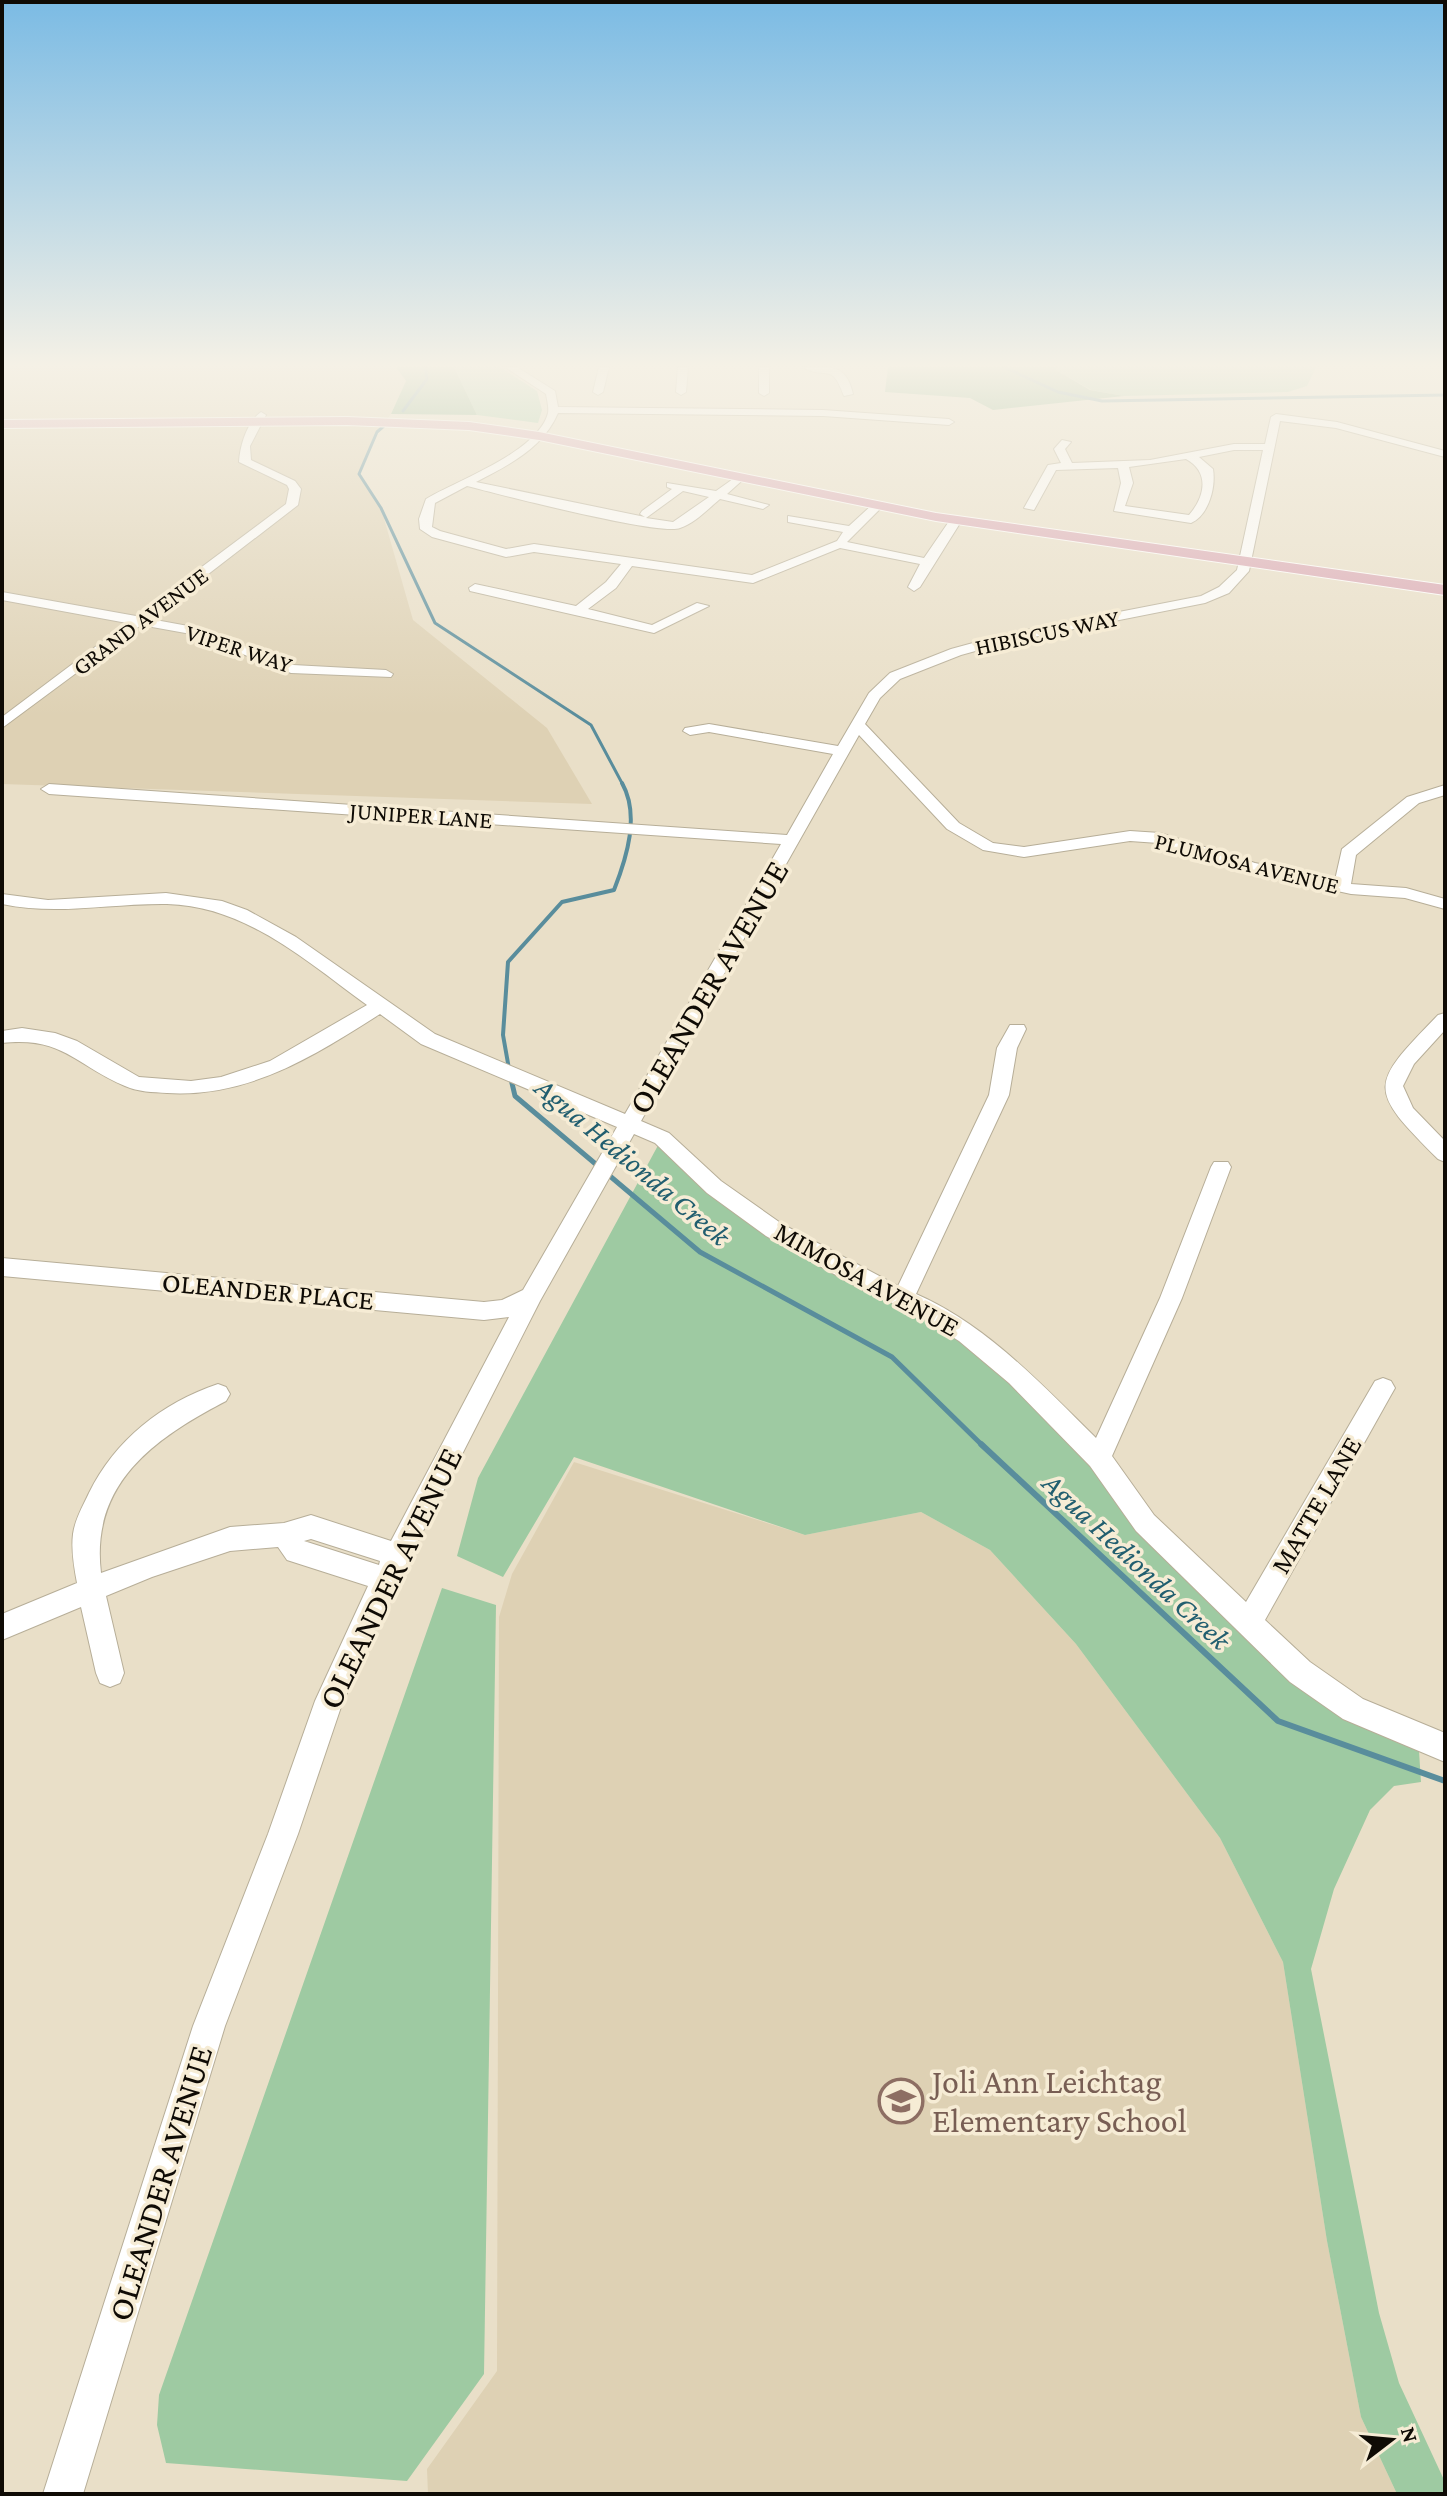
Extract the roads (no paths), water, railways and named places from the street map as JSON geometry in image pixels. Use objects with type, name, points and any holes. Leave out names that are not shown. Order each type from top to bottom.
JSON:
[{"type":"main road","points":[[771,483],[956,520],[1445,581]]},
{"type":"main road","points":[[811,483],[944,509],[1445,590]]},
{"type":"street","name":"GRAND AVENUE","points":[[2,724],[292,505],[295,489],[291,483]]},
{"type":"street","points":[[466,483],[430,501],[426,529],[506,553],[534,548],[753,579],[839,544],[873,505]]},
{"type":"street","points":[[469,483],[593,512],[675,526],[690,518],[732,483]]},
{"type":"street","points":[[1030,508],[1043,483]]},
{"type":"street","points":[[1127,483],[1118,509],[1191,519],[1199,515],[1206,483]]},
{"type":"street","points":[[1246,557],[1261,483]]},
{"type":"street","points":[[646,514],[676,486],[763,505]]},
{"type":"street","points":[[792,519],[849,530]]},
{"type":"street","points":[[914,587],[956,520]]},
{"type":"street","points":[[839,544],[927,562]]},
{"type":"street","name":"HIBISCUS WAY","points":[[858,725],[874,696],[895,676],[978,645],[1205,599],[1238,579],[1246,557]]},
{"type":"street","points":[[578,611],[611,585],[628,563]]},
{"type":"street","points":[[475,588],[654,629],[702,606]]},
{"type":"street","name":"VIPER WAY","points":[[2,596],[194,631],[291,669],[386,674]]},
{"type":"street","name":"OLEANDER AVENUE","points":[[63,2494],[209,2026],[283,1834],[321,1720],[391,1567],[531,1296],[858,725]]},
{"type":"street","name":"PLUMOSA AVENUE","points":[[858,725],[953,826],[989,847],[1024,852],[1130,836],[1160,838],[1251,867],[1342,887],[1406,893],[1445,904]]},
{"type":"street","points":[[690,731],[709,728],[843,751]]},
{"type":"street","name":"JUNIPER LANE","points":[[49,789],[793,840]]},
{"type":"street","points":[[1342,887],[1348,853],[1413,800],[1445,790]]},
{"type":"street","name":"MIMOSA AVENUE","points":[[2,899],[43,907],[111,900],[209,902],[259,922],[428,1039],[662,1138],[714,1187],[774,1230],[902,1300],[921,1306],[967,1334],[1017,1376],[1099,1458],[1145,1523],[1300,1672],[1353,1709],[1445,1748]]},
{"type":"street","points":[[2,1037],[40,1034],[55,1037],[135,1083],[185,1090],[231,1083],[279,1066],[380,1005]]},
{"type":"street","points":[[1445,1019],[1399,1067],[1392,1081],[1393,1095],[1404,1113],[1445,1154]]},
{"type":"street","points":[[902,1300],[999,1095],[1007,1048],[1017,1029]]},
{"type":"street","points":[[1099,1458],[1171,1298],[1221,1167]]},
{"type":"street","name":"OLEANDER PLACE","points":[[2,1267],[484,1311],[505,1309],[531,1296]]},
{"type":"street","name":"MATTE LANE","points":[[1249,1622],[1383,1388]]},
{"type":"street","points":[[110,1673],[92,1590],[86,1538],[109,1474],[136,1444],[170,1418],[218,1394]]},
{"type":"street","points":[[2,1627],[148,1566],[230,1539],[284,1535],[296,1551],[391,1567]]},
{"type":"waterway","name":"Agua Hedionda Creek","points":[[365,483],[381,508],[435,623],[591,725],[622,784]]},
{"type":"waterway","name":"Agua Hedionda Creek","points":[[509,1069],[503,1035],[508,962],[562,902],[614,890],[630,836],[630,809],[622,784]]},
{"type":"waterway","name":"Agua Hedionda Creek","points":[[511,1079],[515,1096],[700,1252],[892,1357],[983,1446]]},
{"type":"waterway","name":"Agua Hedionda Creek","points":[[981,1444],[1278,1721],[1445,1781]]},
{"type":"place","name":"Joli Ann Leichtag Elementary School","points":[[901,2101]]}]
